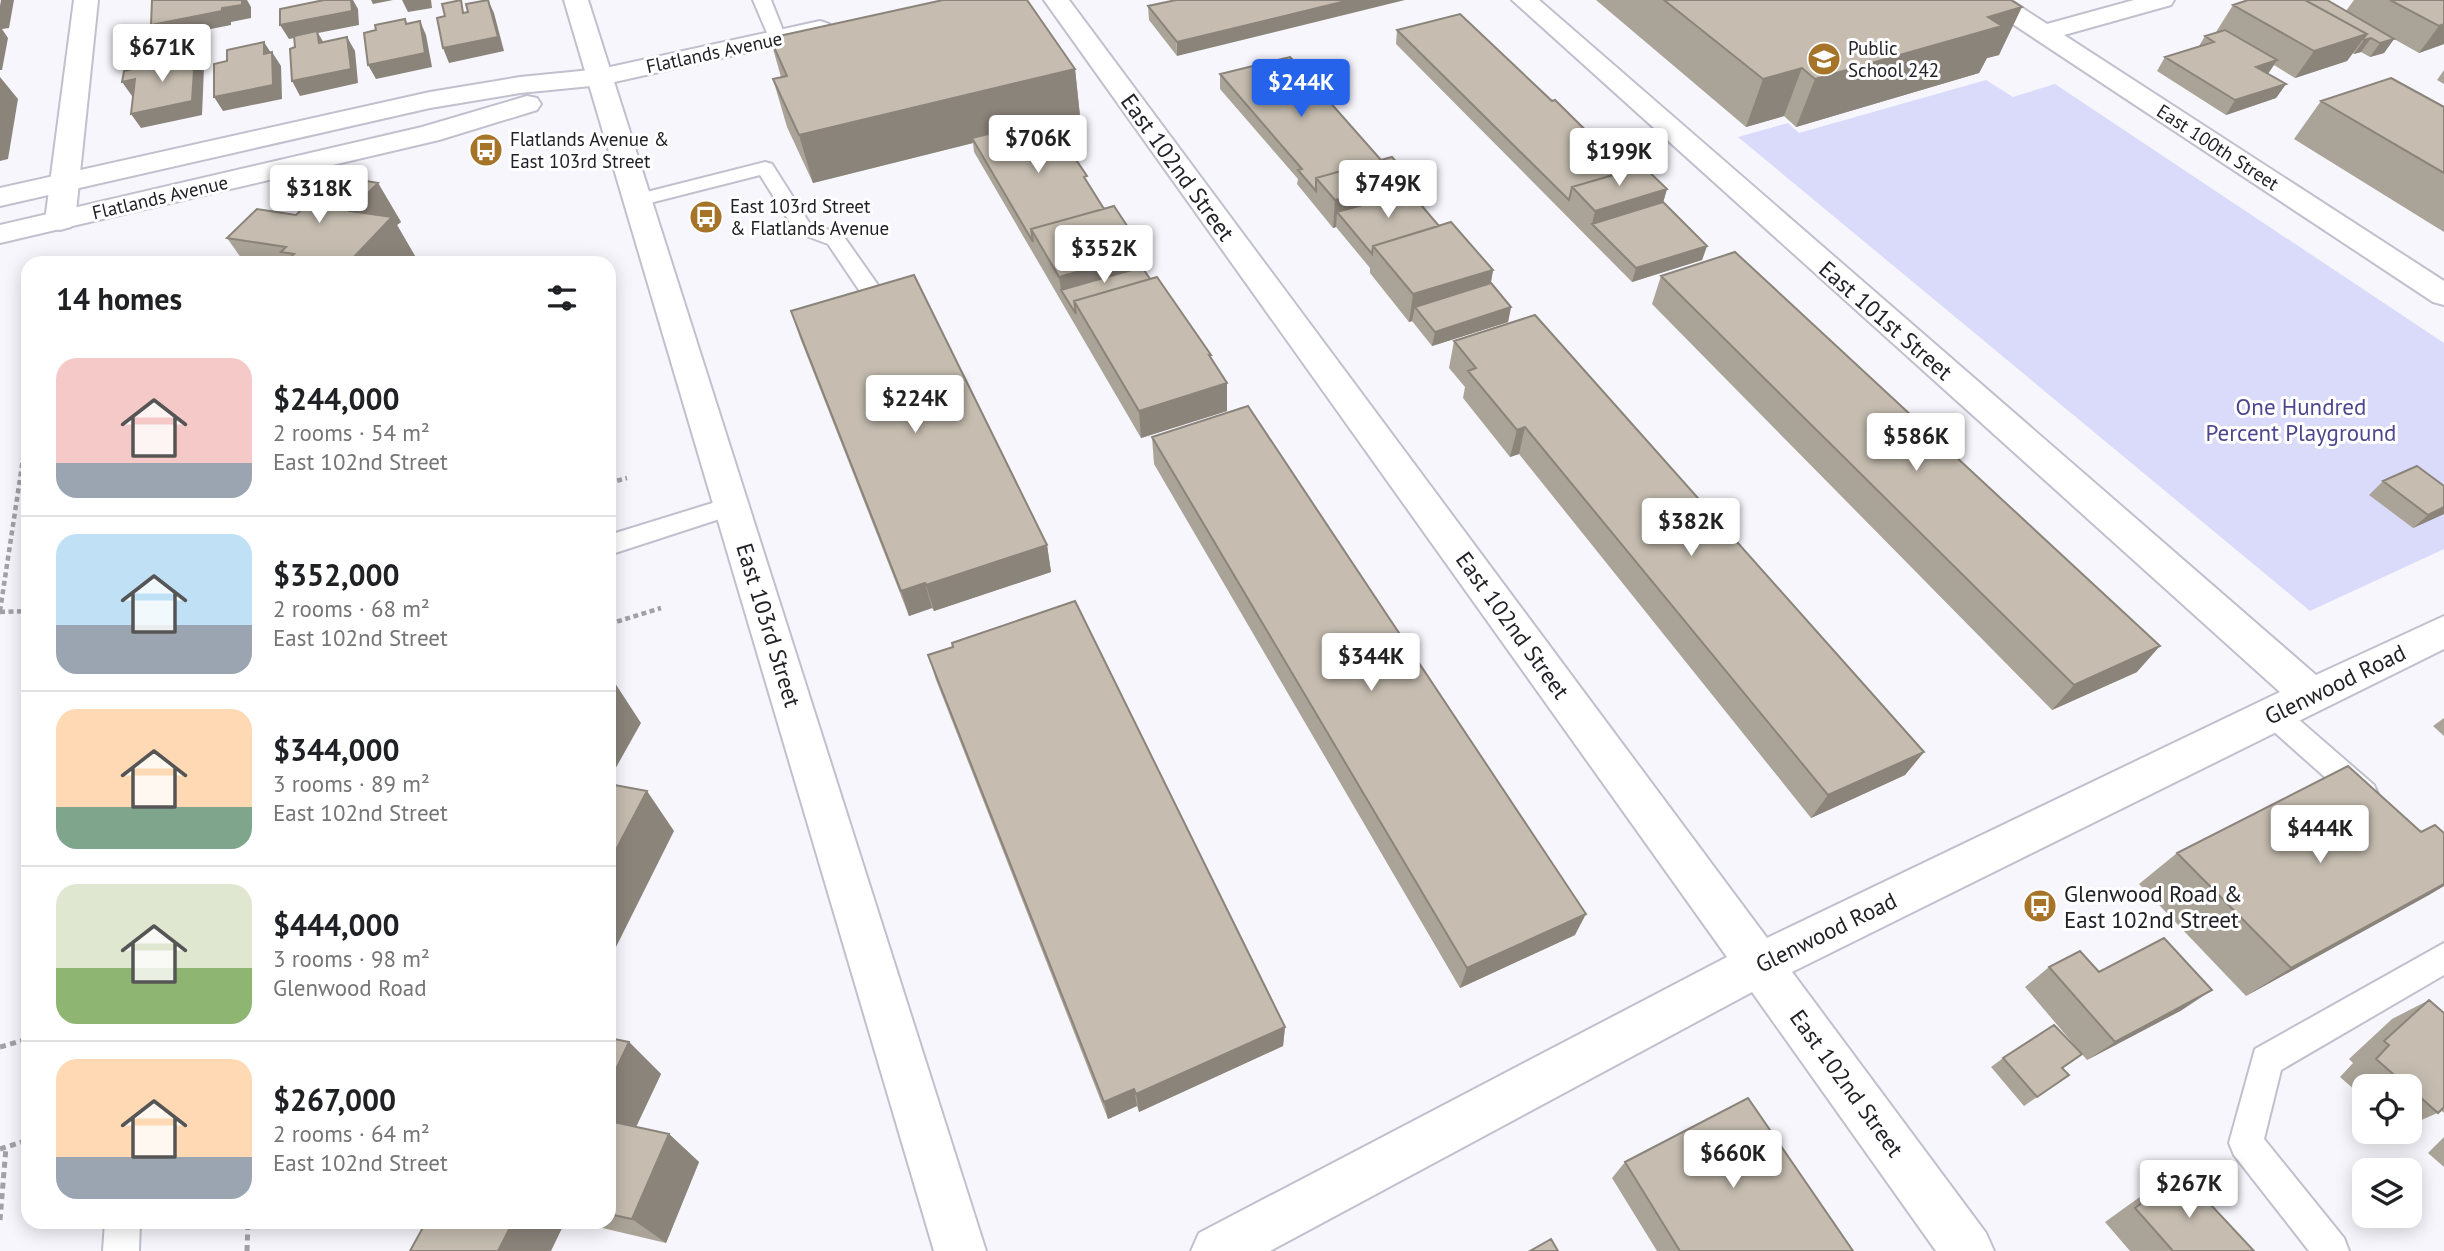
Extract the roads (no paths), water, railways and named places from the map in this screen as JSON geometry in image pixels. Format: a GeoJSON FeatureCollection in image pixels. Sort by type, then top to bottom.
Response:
{"type":"FeatureCollection","features":[{"type":"Feature","properties":{"kind":"street"},"geometry":{"type":"LineString","coordinates":[[60,221],[86,0]]}},
{"type":"Feature","properties":{"kind":"street","name":"East 103rd Street"},"geometry":{"type":"LineString","coordinates":[[576,0],[960,1251]]}},
{"type":"Feature","properties":{"kind":"street","name":"East 102nd Street"},"geometry":{"type":"LineString","coordinates":[[1056,0],[1968,1251]]}},
{"type":"Feature","properties":{"kind":"street","name":"East 101st Street"},"geometry":{"type":"LineString","coordinates":[[1524,0],[2311,695]]}},
{"type":"Feature","properties":{"kind":"street","name":"East 100th Street"},"geometry":{"type":"LineString","coordinates":[[1993,0],[2444,295]]}},
{"type":"Feature","properties":{"kind":"street"},"geometry":{"type":"LineString","coordinates":[[2043,33],[2162,0]]}},
{"type":"Feature","properties":{"kind":"street","name":"Flatlands Avenue"},"geometry":{"type":"LineString","coordinates":[[0,197],[430,100],[520,85],[601,77],[846,23]]}},
{"type":"Feature","properties":{"kind":"street","name":"Flatlands Avenue"},"geometry":{"type":"LineString","coordinates":[[0,234],[429,134],[510,110],[601,77]]}},
{"type":"Feature","properties":{"kind":"street","name":"Glenwood Road"},"geometry":{"type":"LineString","coordinates":[[1217,1251],[1760,964],[2444,631]]}},
{"type":"Feature","properties":{"kind":"lane"},"geometry":{"type":"LineString","coordinates":[[762,0],[777,38]]}},
{"type":"Feature","properties":{"kind":"lane"},"geometry":{"type":"LineString","coordinates":[[639,200],[765,168],[803,228],[835,239],[869,288]]}},
{"type":"Feature","properties":{"kind":"lane"},"geometry":{"type":"LineString","coordinates":[[616,543],[732,506]]}},
{"type":"Feature","properties":{"kind":"lane"},"geometry":{"type":"LineString","coordinates":[[2273,713],[2383,811]]}},
{"type":"Feature","properties":{"kind":"lane"},"geometry":{"type":"LineString","coordinates":[[2331,1251],[2246,1143],[2267,1060],[2444,958]]}},
{"type":"Feature","properties":{"kind":"lane"},"geometry":{"type":"LineString","coordinates":[[121,1251],[123,1229]]}},
{"type":"Feature","properties":{"kind":"place","name":"Public School 242"},"geometry":{"type":"Point","coordinates":[1824,59]}},
{"type":"Feature","properties":{"kind":"place","name":"Flatlands Avenue & East 103rd Street"},"geometry":{"type":"Point","coordinates":[486,150]}},
{"type":"Feature","properties":{"kind":"place","name":"East 103rd Street & Flatlands Avenue"},"geometry":{"type":"Point","coordinates":[706,217]}},
{"type":"Feature","properties":{"kind":"place","name":"Glenwood Road & East 102nd Street"},"geometry":{"type":"Point","coordinates":[2040,906]}},
{"type":"Feature","properties":{"kind":"park label","name":"One Hundred Percent Playground"},"geometry":{"type":"Point","coordinates":[2301,419]}}]}
